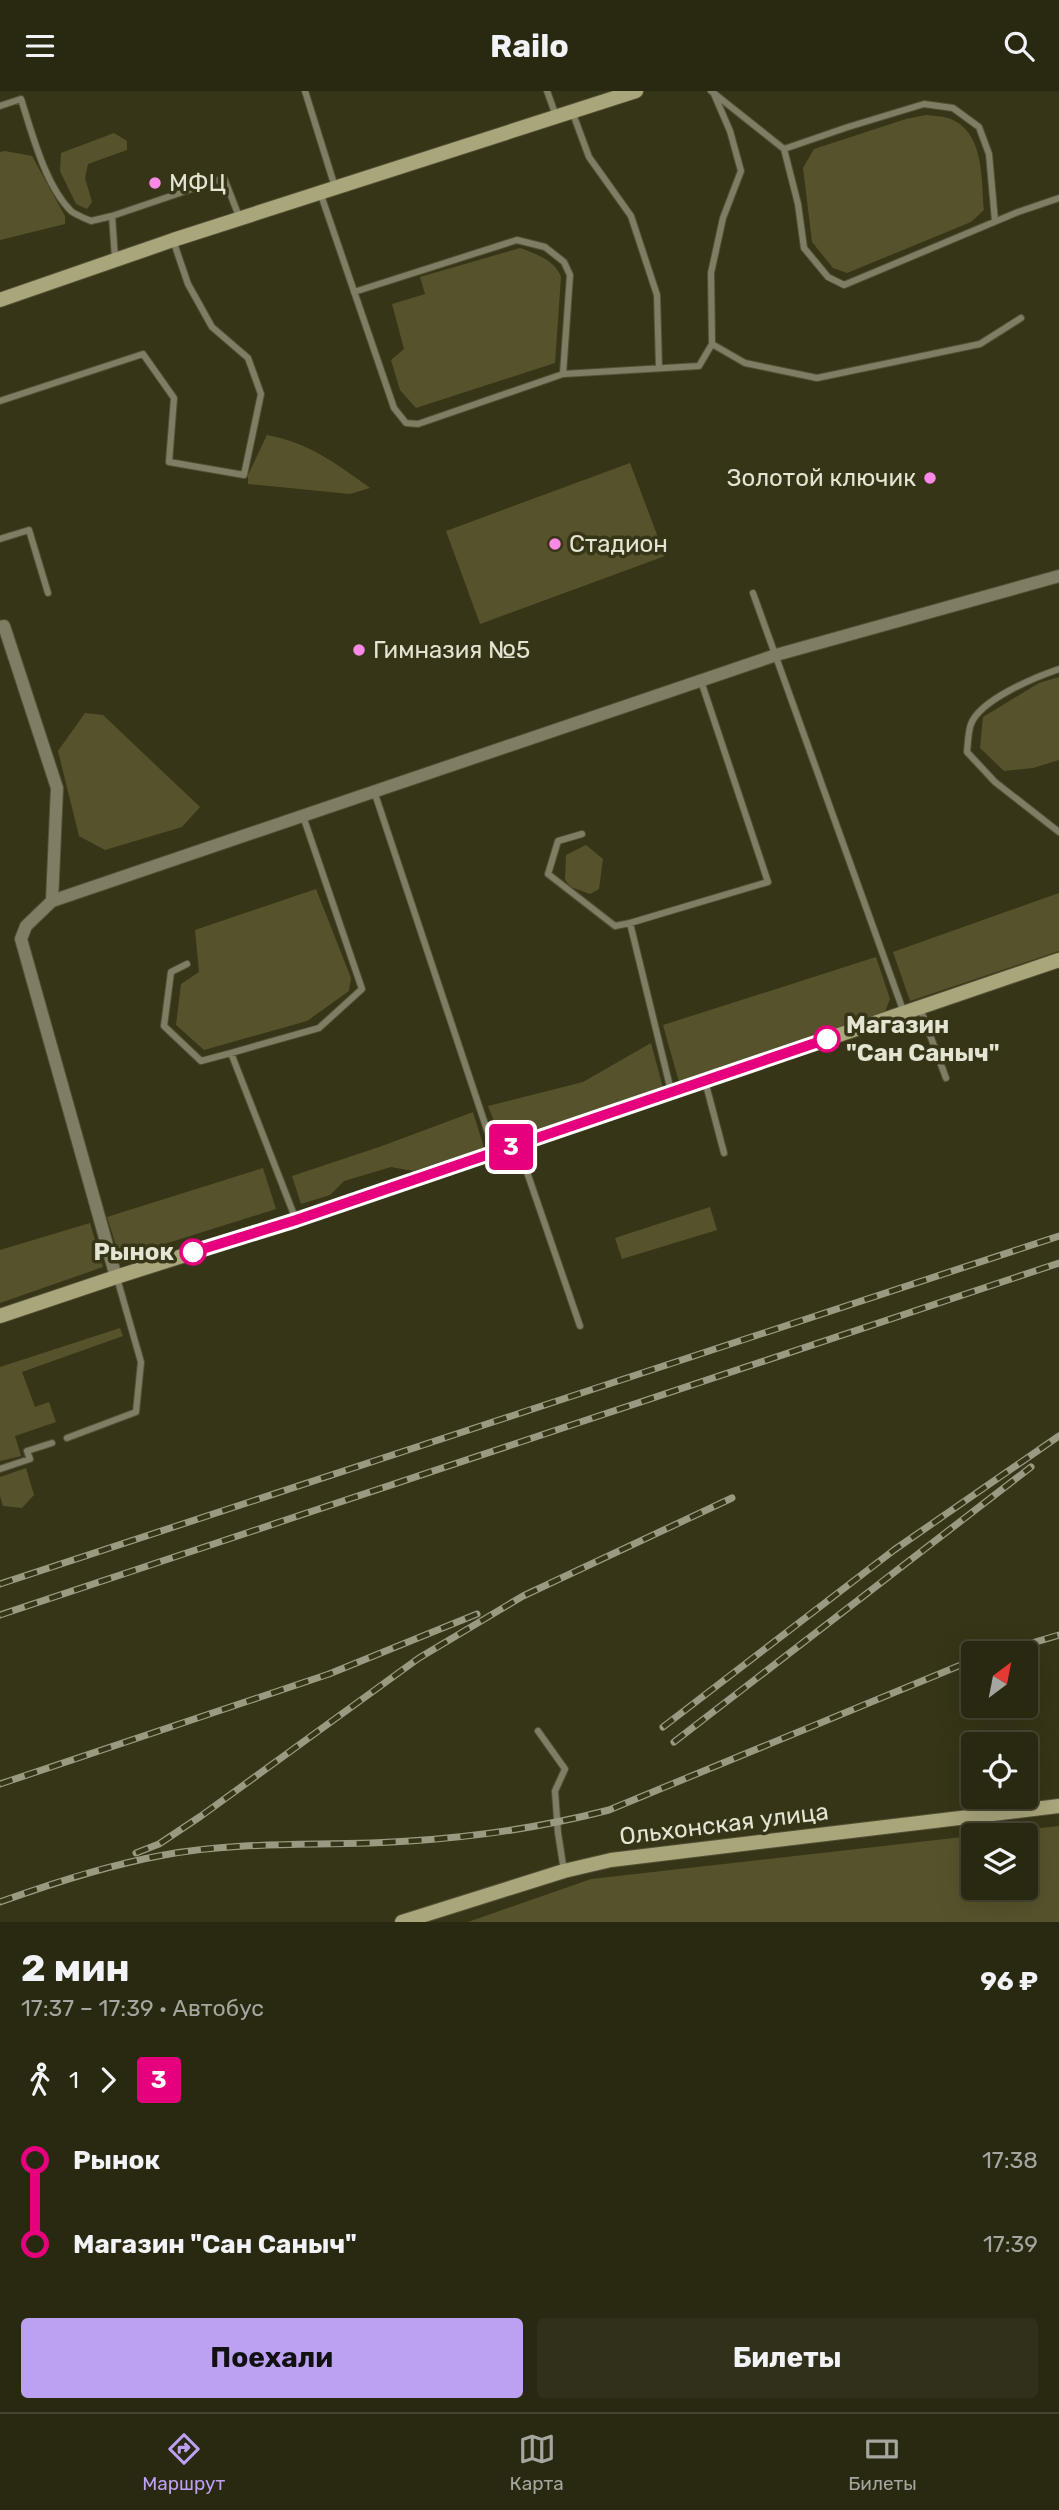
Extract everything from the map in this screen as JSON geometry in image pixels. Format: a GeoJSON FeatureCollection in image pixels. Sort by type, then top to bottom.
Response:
{"type":"FeatureCollection","features":[{"type":"Feature","properties":{"kind":"street"},"geometry":{"type":"LineString","coordinates":[[0,300],[173,240],[636,91]]}},
{"type":"Feature","properties":{"kind":"street"},"geometry":{"type":"LineString","coordinates":[[116,1277],[21,939],[26,926],[52,901],[776,655],[1059,576]]}},
{"type":"Feature","properties":{"kind":"street"},"geometry":{"type":"LineString","coordinates":[[0,627],[4,626],[57,788],[52,901]]}},
{"type":"Feature","properties":{"kind":"street"},"geometry":{"type":"LineString","coordinates":[[0,1316],[296,1220],[1059,960]]}},
{"type":"Feature","properties":{"kind":"street","name":"Ольхонская улица"},"geometry":{"type":"LineString","coordinates":[[402,1922],[564,1871],[611,1860],[1059,1805]]}},
{"type":"Feature","properties":{"kind":"lane"},"geometry":{"type":"LineString","coordinates":[[25,91],[21,99],[34,142],[55,189],[72,212],[90,221],[224,178],[240,219]]}},
{"type":"Feature","properties":{"kind":"lane"},"geometry":{"type":"LineString","coordinates":[[305,91],[335,187]]}},
{"type":"Feature","properties":{"kind":"lane"},"geometry":{"type":"LineString","coordinates":[[547,91],[556,116]]}},
{"type":"Feature","properties":{"kind":"lane"},"geometry":{"type":"LineString","coordinates":[[712,93],[784,149],[798,205],[804,248],[828,277],[844,285],[995,221],[1059,198]]}},
{"type":"Feature","properties":{"kind":"lane"},"geometry":{"type":"LineString","coordinates":[[320,192],[394,408],[406,423],[418,424],[563,374],[699,366],[712,344],[711,274],[723,218],[741,171],[730,131],[712,93]]}},
{"type":"Feature","properties":{"kind":"lane"},"geometry":{"type":"LineString","coordinates":[[0,106],[21,99]]}},
{"type":"Feature","properties":{"kind":"lane"},"geometry":{"type":"LineString","coordinates":[[784,149],[924,104],[953,109],[979,127],[989,154],[995,221]]}},
{"type":"Feature","properties":{"kind":"lane"},"geometry":{"type":"LineString","coordinates":[[572,111],[589,157],[631,216],[657,295],[659,368]]}},
{"type":"Feature","properties":{"kind":"lane"},"geometry":{"type":"LineString","coordinates":[[112,216],[115,260]]}},
{"type":"Feature","properties":{"kind":"lane"},"geometry":{"type":"LineString","coordinates":[[0,401],[143,354],[174,398],[169,462],[244,475],[261,394],[248,358],[212,327],[188,284],[173,240]]}},
{"type":"Feature","properties":{"kind":"lane"},"geometry":{"type":"LineString","coordinates":[[354,292],[517,240],[545,247],[564,262],[569,275],[563,374]]}},
{"type":"Feature","properties":{"kind":"lane"},"geometry":{"type":"LineString","coordinates":[[712,344],[745,363],[817,378],[980,344],[1021,318]]}},
{"type":"Feature","properties":{"kind":"lane"},"geometry":{"type":"LineString","coordinates":[[0,539],[29,530],[48,593]]}},
{"type":"Feature","properties":{"kind":"lane"},"geometry":{"type":"LineString","coordinates":[[753,593],[904,1013]]}},
{"type":"Feature","properties":{"kind":"lane"},"geometry":{"type":"LineString","coordinates":[[1059,669],[1034,678],[995,698],[971,723],[967,752],[995,782],[1059,832]]}},
{"type":"Feature","properties":{"kind":"lane"},"geometry":{"type":"LineString","coordinates":[[582,834],[558,841],[548,874],[615,926],[768,882],[701,681]]}},
{"type":"Feature","properties":{"kind":"lane"},"geometry":{"type":"LineString","coordinates":[[374,791],[495,1152]]}},
{"type":"Feature","properties":{"kind":"lane"},"geometry":{"type":"LineString","coordinates":[[187,964],[171,972],[163,1026],[201,1061],[319,1028],[362,989],[303,816]]}},
{"type":"Feature","properties":{"kind":"lane"},"geometry":{"type":"LineString","coordinates":[[630,923],[671,1092]]}},
{"type":"Feature","properties":{"kind":"lane"},"geometry":{"type":"LineString","coordinates":[[919,1007],[946,1078]]}},
{"type":"Feature","properties":{"kind":"lane"},"geometry":{"type":"LineString","coordinates":[[231,1053],[296,1220]]}},
{"type":"Feature","properties":{"kind":"lane"},"geometry":{"type":"LineString","coordinates":[[705,1081],[724,1153]]}},
{"type":"Feature","properties":{"kind":"lane"},"geometry":{"type":"LineString","coordinates":[[517,1145],[580,1326]]}},
{"type":"Feature","properties":{"kind":"lane"},"geometry":{"type":"LineString","coordinates":[[67,1438],[136,1412],[141,1362],[116,1277]]}},
{"type":"Feature","properties":{"kind":"lane"},"geometry":{"type":"LineString","coordinates":[[0,1469],[30,1459],[27,1451],[52,1443]]}},
{"type":"Feature","properties":{"kind":"lane"},"geometry":{"type":"LineString","coordinates":[[538,1731],[565,1769],[555,1791],[564,1871]]}},
{"type":"Feature","properties":{"kind":"shaded area"},"geometry":{"type":"Polygon","coordinates":[[[926,115],[948,118],[969,133],[979,157],[984,210],[971,222],[847,273],[833,268],[812,242],[803,168],[814,149],[926,115]]]}},
{"type":"Feature","properties":{"kind":"shaded area"},"geometry":{"type":"Polygon","coordinates":[[[114,133],[127,141],[127,150],[88,164],[85,178],[92,202],[87,209],[76,204],[60,171],[61,153],[114,133]]]}},
{"type":"Feature","properties":{"kind":"shaded area"},"geometry":{"type":"Polygon","coordinates":[[[0,152],[32,156],[65,216],[65,224],[0,240],[0,152]]]}},
{"type":"Feature","properties":{"kind":"shaded area"},"geometry":{"type":"Polygon","coordinates":[[[520,248],[550,262],[561,277],[555,363],[416,408],[400,390],[391,360],[404,349],[392,304],[425,294],[420,277],[520,248]]]}},
{"type":"Feature","properties":{"kind":"shaded area"},"geometry":{"type":"Polygon","coordinates":[[[267,435],[309,449],[370,488],[350,494],[248,484],[248,475],[267,435]]]}},
{"type":"Feature","properties":{"kind":"shaded area","name":"Стадион"},"geometry":{"type":"Polygon","coordinates":[[[630,463],[665,556],[480,624],[446,531],[630,463]]]}},
{"type":"Feature","properties":{"kind":"shaded area"},"geometry":{"type":"Polygon","coordinates":[[[1059,677],[1059,760],[1033,768],[1004,771],[980,748],[983,717],[1039,683],[1059,677]]]}},
{"type":"Feature","properties":{"kind":"shaded area"},"geometry":{"type":"Polygon","coordinates":[[[85,713],[103,715],[200,807],[182,827],[105,850],[79,836],[58,751],[85,713]]]}},
{"type":"Feature","properties":{"kind":"shaded area"},"geometry":{"type":"Polygon","coordinates":[[[586,845],[603,859],[599,889],[590,894],[571,887],[565,880],[566,855],[586,845]]]}},
{"type":"Feature","properties":{"kind":"shaded area"},"geometry":{"type":"Polygon","coordinates":[[[316,889],[351,978],[349,991],[307,1021],[204,1050],[176,1025],[181,984],[199,972],[195,930],[316,889]]]}},
{"type":"Feature","properties":{"kind":"shaded area"},"geometry":{"type":"Polygon","coordinates":[[[1059,893],[1059,951],[910,1001],[893,952],[1059,893]]]}},
{"type":"Feature","properties":{"kind":"shaded area"},"geometry":{"type":"Polygon","coordinates":[[[876,957],[890,999],[884,1014],[679,1082],[663,1025],[876,957]]]}},
{"type":"Feature","properties":{"kind":"shaded area"},"geometry":{"type":"Polygon","coordinates":[[[651,1043],[663,1088],[502,1142],[488,1106],[583,1082],[651,1043]]]}},
{"type":"Feature","properties":{"kind":"shaded area"},"geometry":{"type":"Polygon","coordinates":[[[473,1112],[484,1148],[413,1171],[391,1167],[344,1181],[330,1195],[301,1204],[292,1176],[473,1112]]]}},
{"type":"Feature","properties":{"kind":"shaded area"},"geometry":{"type":"Polygon","coordinates":[[[263,1168],[276,1209],[120,1258],[107,1217],[263,1168]]]}},
{"type":"Feature","properties":{"kind":"shaded area"},"geometry":{"type":"Polygon","coordinates":[[[710,1207],[717,1230],[622,1259],[615,1238],[710,1207]]]}},
{"type":"Feature","properties":{"kind":"shaded area"},"geometry":{"type":"Polygon","coordinates":[[[90,1223],[103,1267],[0,1303],[0,1250],[90,1223]]]}},
{"type":"Feature","properties":{"kind":"shaded area"},"geometry":{"type":"Polygon","coordinates":[[[120,1328],[123,1336],[22,1372],[35,1407],[49,1402],[56,1422],[15,1436],[21,1456],[0,1461],[0,1367],[120,1328]]]}},
{"type":"Feature","properties":{"kind":"shaded area"},"geometry":{"type":"Polygon","coordinates":[[[26,1468],[34,1495],[22,1508],[3,1506],[0,1477],[26,1468]]]}},
{"type":"Feature","properties":{"kind":"shaded area"},"geometry":{"type":"Polygon","coordinates":[[[1059,1826],[1059,1922],[468,1922],[591,1879],[961,1837],[961,1900],[1038,1900],[1038,1828],[1059,1826]]]}},
{"type":"Feature","properties":{"kind":"railway"},"geometry":{"type":"LineString","coordinates":[[0,1584],[1059,1236]]}},
{"type":"Feature","properties":{"kind":"railway"},"geometry":{"type":"LineString","coordinates":[[0,1615],[1059,1263]]}},
{"type":"Feature","properties":{"kind":"railway"},"geometry":{"type":"LineString","coordinates":[[663,1727],[894,1550],[1059,1436]]}},
{"type":"Feature","properties":{"kind":"railway"},"geometry":{"type":"LineString","coordinates":[[674,1742],[1031,1467]]}},
{"type":"Feature","properties":{"kind":"railway"},"geometry":{"type":"LineString","coordinates":[[136,1853],[159,1844],[201,1816],[419,1658],[523,1596],[732,1498]]}},
{"type":"Feature","properties":{"kind":"railway"},"geometry":{"type":"LineString","coordinates":[[0,1784],[329,1674],[477,1614]]}},
{"type":"Feature","properties":{"kind":"railway"},"geometry":{"type":"LineString","coordinates":[[1038,1641],[1059,1635]]}},
{"type":"Feature","properties":{"kind":"railway"},"geometry":{"type":"LineString","coordinates":[[0,1902],[101,1869],[194,1850],[459,1837],[534,1826],[609,1810],[961,1665]]}},
{"type":"Feature","properties":{"kind":"bus line","name":"3"},"geometry":{"type":"LineString","coordinates":[[193,1252],[296,1220],[827,1039]]}},
{"type":"Feature","properties":{"kind":"place","name":"МФЦ"},"geometry":{"type":"Point","coordinates":[155,183]}},
{"type":"Feature","properties":{"kind":"place","name":"Золотой ключик"},"geometry":{"type":"Point","coordinates":[930,478]}},
{"type":"Feature","properties":{"kind":"place","name":"Стадион"},"geometry":{"type":"Point","coordinates":[555,544]}},
{"type":"Feature","properties":{"kind":"place","name":"Гимназия №5"},"geometry":{"type":"Point","coordinates":[359,650]}},
{"type":"Feature","properties":{"kind":"place","name":"Магазин \"Сан Саныч\""},"geometry":{"type":"Point","coordinates":[827,1039]}},
{"type":"Feature","properties":{"kind":"place","name":"Рынок"},"geometry":{"type":"Point","coordinates":[193,1252]}}]}
